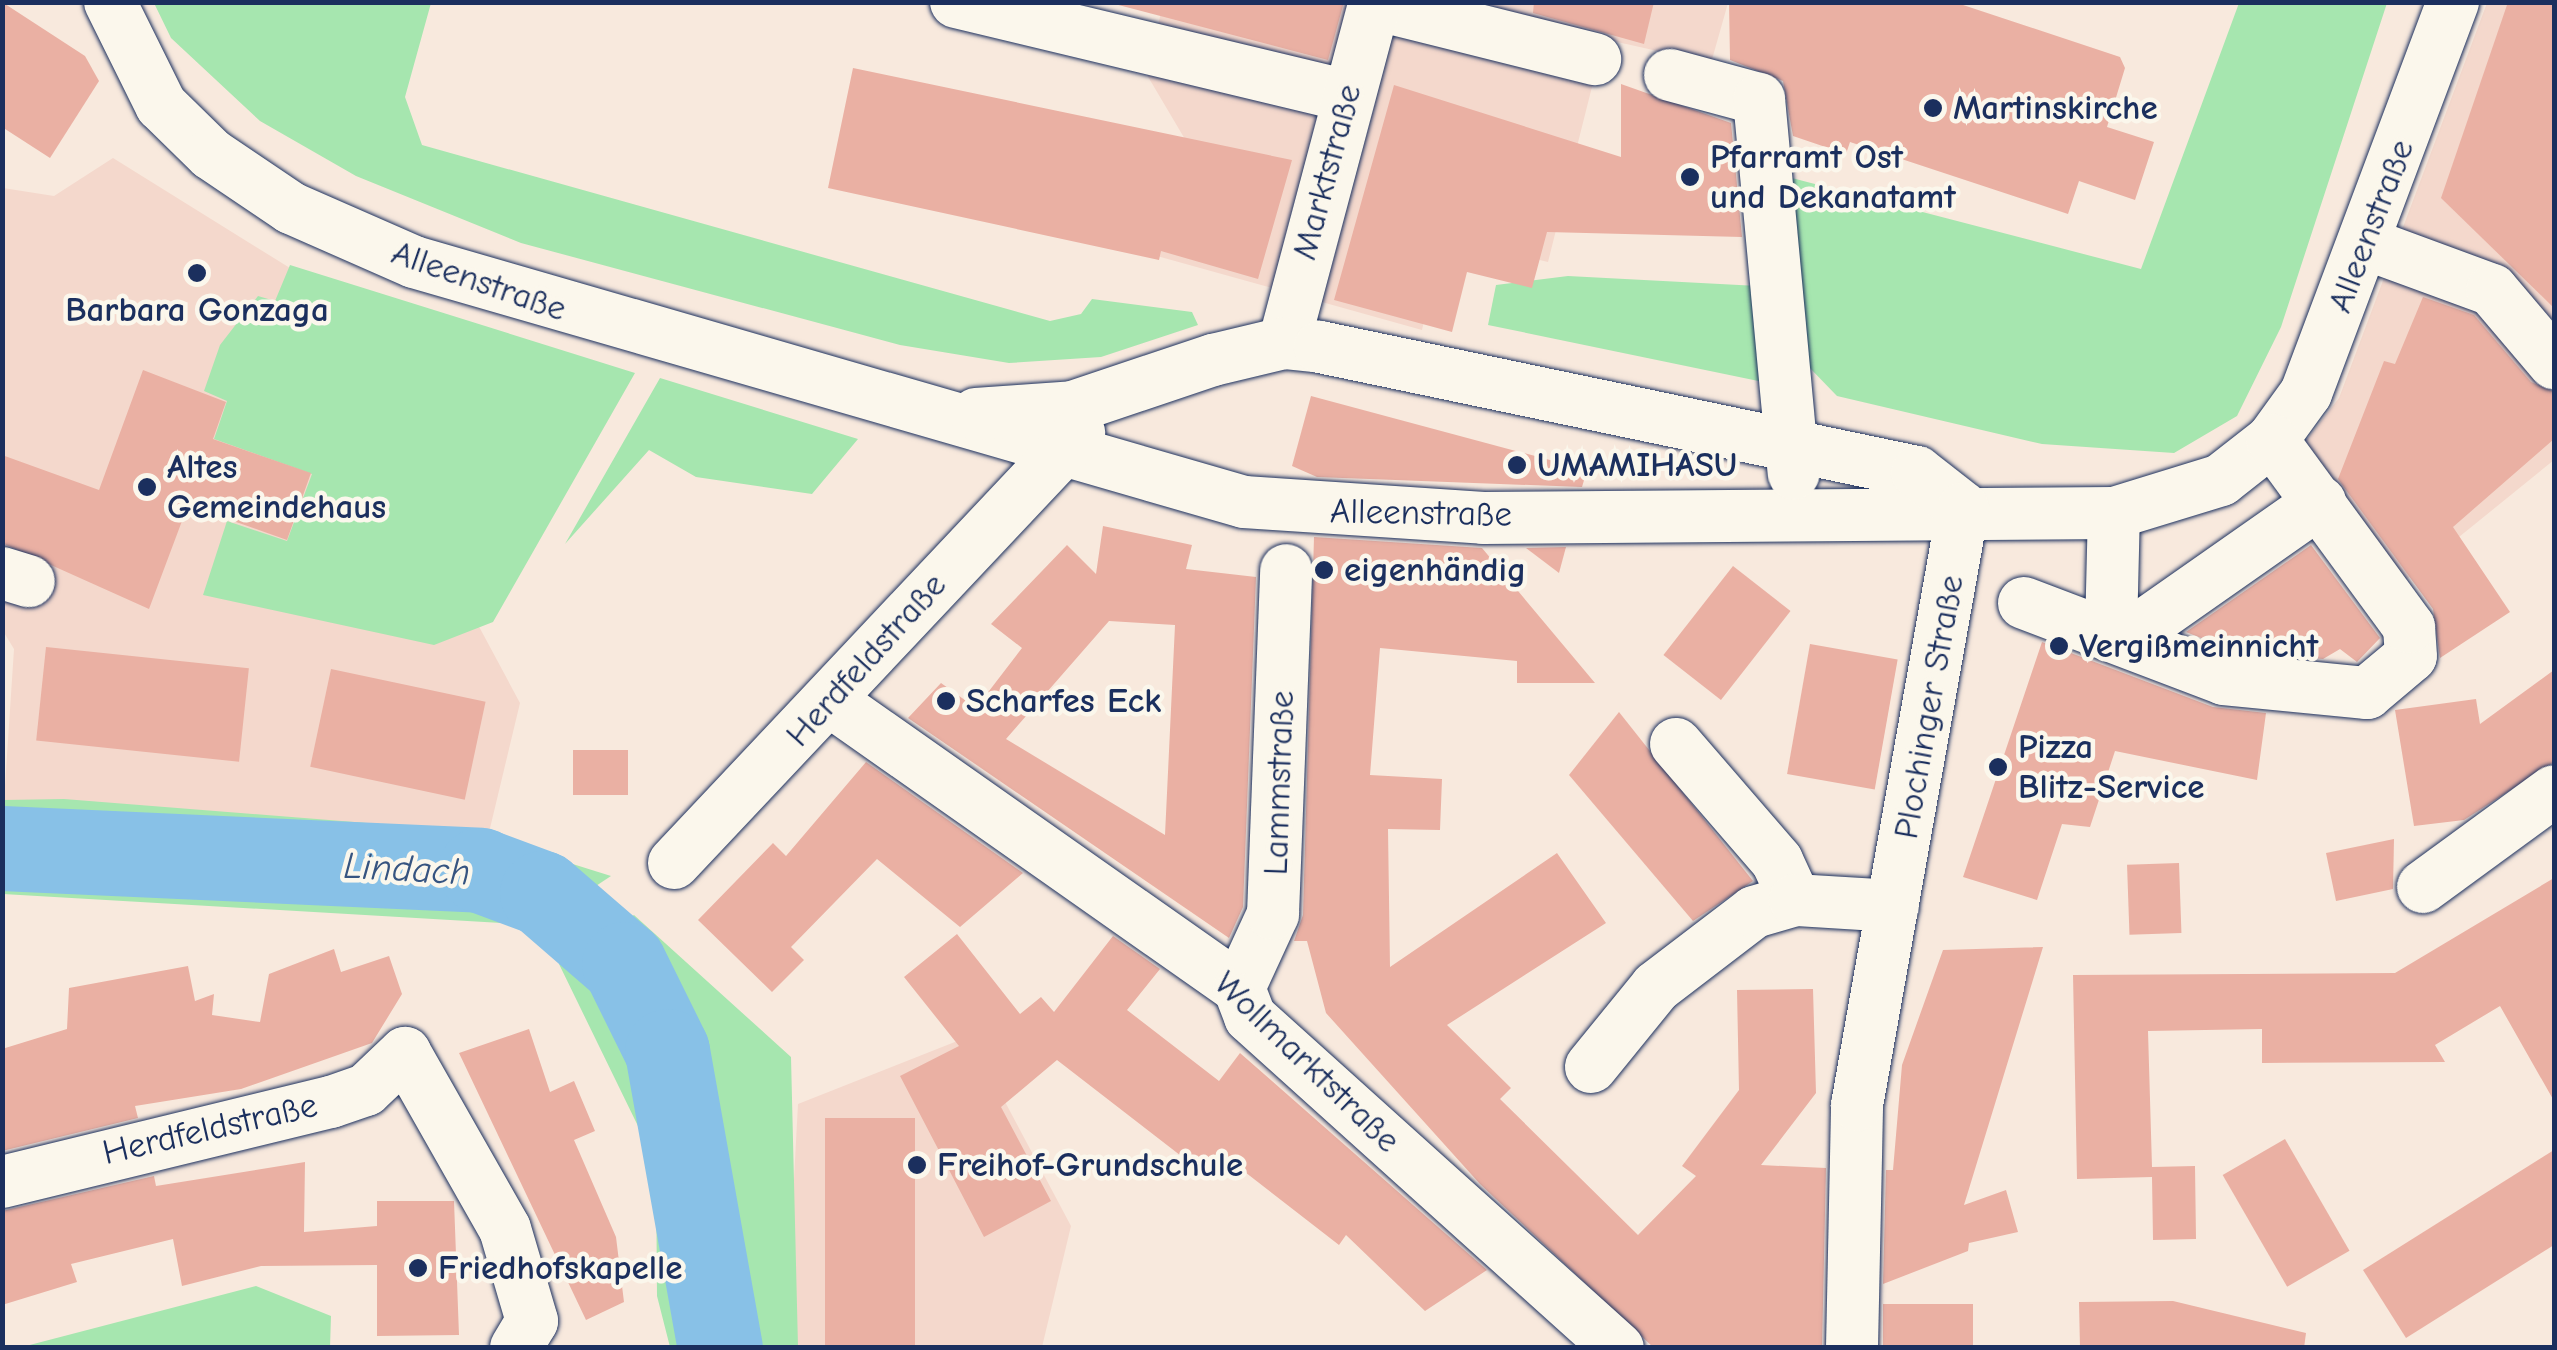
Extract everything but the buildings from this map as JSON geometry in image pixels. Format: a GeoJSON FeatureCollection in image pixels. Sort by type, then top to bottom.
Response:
{"type":"FeatureCollection","features":[{"type":"Feature","properties":{"kind":"street","name":"Alleenstraße"},"geometry":{"type":"LineString","coordinates":[[110,2],[161,105],[211,154],[291,208],[414,262],[942,416],[1057,454],[1314,511],[1963,508],[2114,513],[2221,480],[2272,440],[2306,393],[2367,244],[2453,2]]}},
{"type":"Feature","properties":{"kind":"street"},"geometry":{"type":"LineString","coordinates":[[956,2],[1052,13],[1348,96]]}},
{"type":"Feature","properties":{"kind":"street"},"geometry":{"type":"LineString","coordinates":[[1375,3],[1595,59]]}},
{"type":"Feature","properties":{"kind":"street","name":"Marktstraße"},"geometry":{"type":"LineString","coordinates":[[1284,343],[1375,3]]}},
{"type":"Feature","properties":{"kind":"street"},"geometry":{"type":"LineString","coordinates":[[1670,76],[1760,99],[1796,443],[1791,510]]}},
{"type":"Feature","properties":{"kind":"street"},"geometry":{"type":"LineString","coordinates":[[2367,244],[2492,290],[2554,363]]}},
{"type":"Feature","properties":{"kind":"street","name":"Alleenstraße"},"geometry":{"type":"LineString","coordinates":[[942,416],[1128,396],[1284,343],[1796,443],[1918,472],[1963,508]]}},
{"type":"Feature","properties":{"kind":"street","name":"Alleenstraße"},"geometry":{"type":"LineString","coordinates":[[1057,454],[1128,396]]}},
{"type":"Feature","properties":{"kind":"street"},"geometry":{"type":"LineString","coordinates":[[2024,603],[2119,635],[2224,679],[2367,692],[2411,656],[2409,627],[2272,440]]}},
{"type":"Feature","properties":{"kind":"street","name":"Herdfeldstraße"},"geometry":{"type":"LineString","coordinates":[[674,864],[1057,454]]}},
{"type":"Feature","properties":{"kind":"street"},"geometry":{"type":"LineString","coordinates":[[2119,635],[2320,502]]}},
{"type":"Feature","properties":{"kind":"street","name":"Plochinger Straße"},"geometry":{"type":"LineString","coordinates":[[1852,1348],[1858,1106],[1963,508]]}},
{"type":"Feature","properties":{"kind":"street"},"geometry":{"type":"LineString","coordinates":[[2114,513],[2119,635]]}},
{"type":"Feature","properties":{"kind":"street","name":"Lammstraße"},"geometry":{"type":"LineString","coordinates":[[1239,988],[1272,914],[1286,570]]}},
{"type":"Feature","properties":{"kind":"street","name":"Wollmarktstraße"},"geometry":{"type":"LineString","coordinates":[[828,700],[1239,988],[1250,1017],[1618,1348]]}},
{"type":"Feature","properties":{"kind":"street"},"geometry":{"type":"LineString","coordinates":[[1676,744],[1778,861],[1795,900]]}},
{"type":"Feature","properties":{"kind":"street"},"geometry":{"type":"LineString","coordinates":[[2423,887],[2554,791]]}},
{"type":"Feature","properties":{"kind":"street"},"geometry":{"type":"LineString","coordinates":[[1591,1067],[1701,946],[1754,912],[1795,900],[1893,906]]}},
{"type":"Feature","properties":{"kind":"street","name":"Herdfeldstraße"},"geometry":{"type":"LineString","coordinates":[[2,1182],[331,1102],[366,1090],[405,1053],[506,1229],[532,1321],[516,1348]]}},
{"type":"Feature","properties":{"kind":"shaded area"},"geometry":{"type":"Polygon","coordinates":[[[1163,3],[1728,3],[1711,63],[1604,39],[1548,262],[1443,237],[1422,330],[1157,256],[1189,146],[1147,75],[1163,3]]]}},
{"type":"Feature","properties":{"kind":"shaded area"},"geometry":{"type":"Polygon","coordinates":[[[2487,3],[2554,3],[2554,460],[2380,601],[2277,478],[2339,398],[2487,3]]]}},
{"type":"Feature","properties":{"kind":"shaded area"},"geometry":{"type":"Polygon","coordinates":[[[113,158],[343,301],[476,621],[520,703],[480,870],[3,816],[14,649],[3,631],[3,188],[54,196],[113,158]]]}},
{"type":"Feature","properties":{"kind":"shaded area","name":"Freihof-Grundschule"},"geometry":{"type":"Polygon","coordinates":[[[970,1036],[1071,1226],[1042,1347],[785,1348],[798,1104],[970,1036]]]}},
{"type":"Feature","properties":{"kind":"green space"},"geometry":{"type":"Polygon","coordinates":[[[154,3],[431,3],[405,97],[422,145],[1050,321],[1081,314],[1092,299],[1192,312],[1198,325],[1101,357],[1009,363],[900,345],[521,243],[356,176],[260,121],[171,38],[154,3]]]}},
{"type":"Feature","properties":{"kind":"green space"},"geometry":{"type":"Polygon","coordinates":[[[2239,3],[2387,3],[2281,327],[2237,416],[2174,453],[2042,444],[1837,396],[1806,364],[1788,177],[2141,269],[2239,3]]]}},
{"type":"Feature","properties":{"kind":"green space"},"geometry":{"type":"Polygon","coordinates":[[[290,265],[635,373],[493,622],[434,645],[203,595],[227,521],[287,541],[312,474],[214,439],[227,401],[204,391],[220,345],[258,296],[275,301],[290,265]]]}},
{"type":"Feature","properties":{"kind":"green space"},"geometry":{"type":"Polygon","coordinates":[[[1568,276],[1758,286],[1768,383],[1488,325],[1496,285],[1568,276]]]}},
{"type":"Feature","properties":{"kind":"green space"},"geometry":{"type":"Polygon","coordinates":[[[660,378],[858,439],[812,494],[696,477],[649,450],[565,544],[660,378]]]}},
{"type":"Feature","properties":{"kind":"green space"},"geometry":{"type":"Polygon","coordinates":[[[64,799],[467,831],[611,876],[537,925],[3,894],[3,800],[64,799]]]}},
{"type":"Feature","properties":{"kind":"green space"},"geometry":{"type":"Polygon","coordinates":[[[634,915],[791,1057],[798,1347],[670,1347],[657,1296],[656,1163],[559,964],[634,915]]]}},
{"type":"Feature","properties":{"kind":"green space"},"geometry":{"type":"Polygon","coordinates":[[[256,1286],[331,1316],[330,1347],[22,1347],[256,1286]]]}},
{"type":"Feature","properties":{"kind":"waterway","name":"Lindach"},"geometry":{"type":"LineString","coordinates":[[2,848],[480,870],[542,893],[624,964],[667,1051],[720,1348]]}},
{"type":"Feature","properties":{"kind":"place","name":"Martinskirche"},"geometry":{"type":"Point","coordinates":[1933,108]}},
{"type":"Feature","properties":{"kind":"place","name":"Pfarramt Ost und Dekanatamt"},"geometry":{"type":"Point","coordinates":[1690,177]}},
{"type":"Feature","properties":{"kind":"place","name":"Barbara Gonzaga"},"geometry":{"type":"Point","coordinates":[197,273]}},
{"type":"Feature","properties":{"kind":"place","name":"UMAMIHASU"},"geometry":{"type":"Point","coordinates":[1517,465]}},
{"type":"Feature","properties":{"kind":"place","name":"Altes Gemeindehaus"},"geometry":{"type":"Point","coordinates":[147,487]}},
{"type":"Feature","properties":{"kind":"place","name":"eigenhändig"},"geometry":{"type":"Point","coordinates":[1324,570]}},
{"type":"Feature","properties":{"kind":"place","name":"Vergißmeinnicht"},"geometry":{"type":"Point","coordinates":[2059,646]}},
{"type":"Feature","properties":{"kind":"place","name":"Scharfes Eck"},"geometry":{"type":"Point","coordinates":[946,701]}},
{"type":"Feature","properties":{"kind":"place","name":"Pizza Blitz-Service"},"geometry":{"type":"Point","coordinates":[1998,767]}},
{"type":"Feature","properties":{"kind":"place","name":"Freihof-Grundschule"},"geometry":{"type":"Point","coordinates":[917,1165]}},
{"type":"Feature","properties":{"kind":"place","name":"Friedhofskapelle"},"geometry":{"type":"Point","coordinates":[418,1268]}}]}
